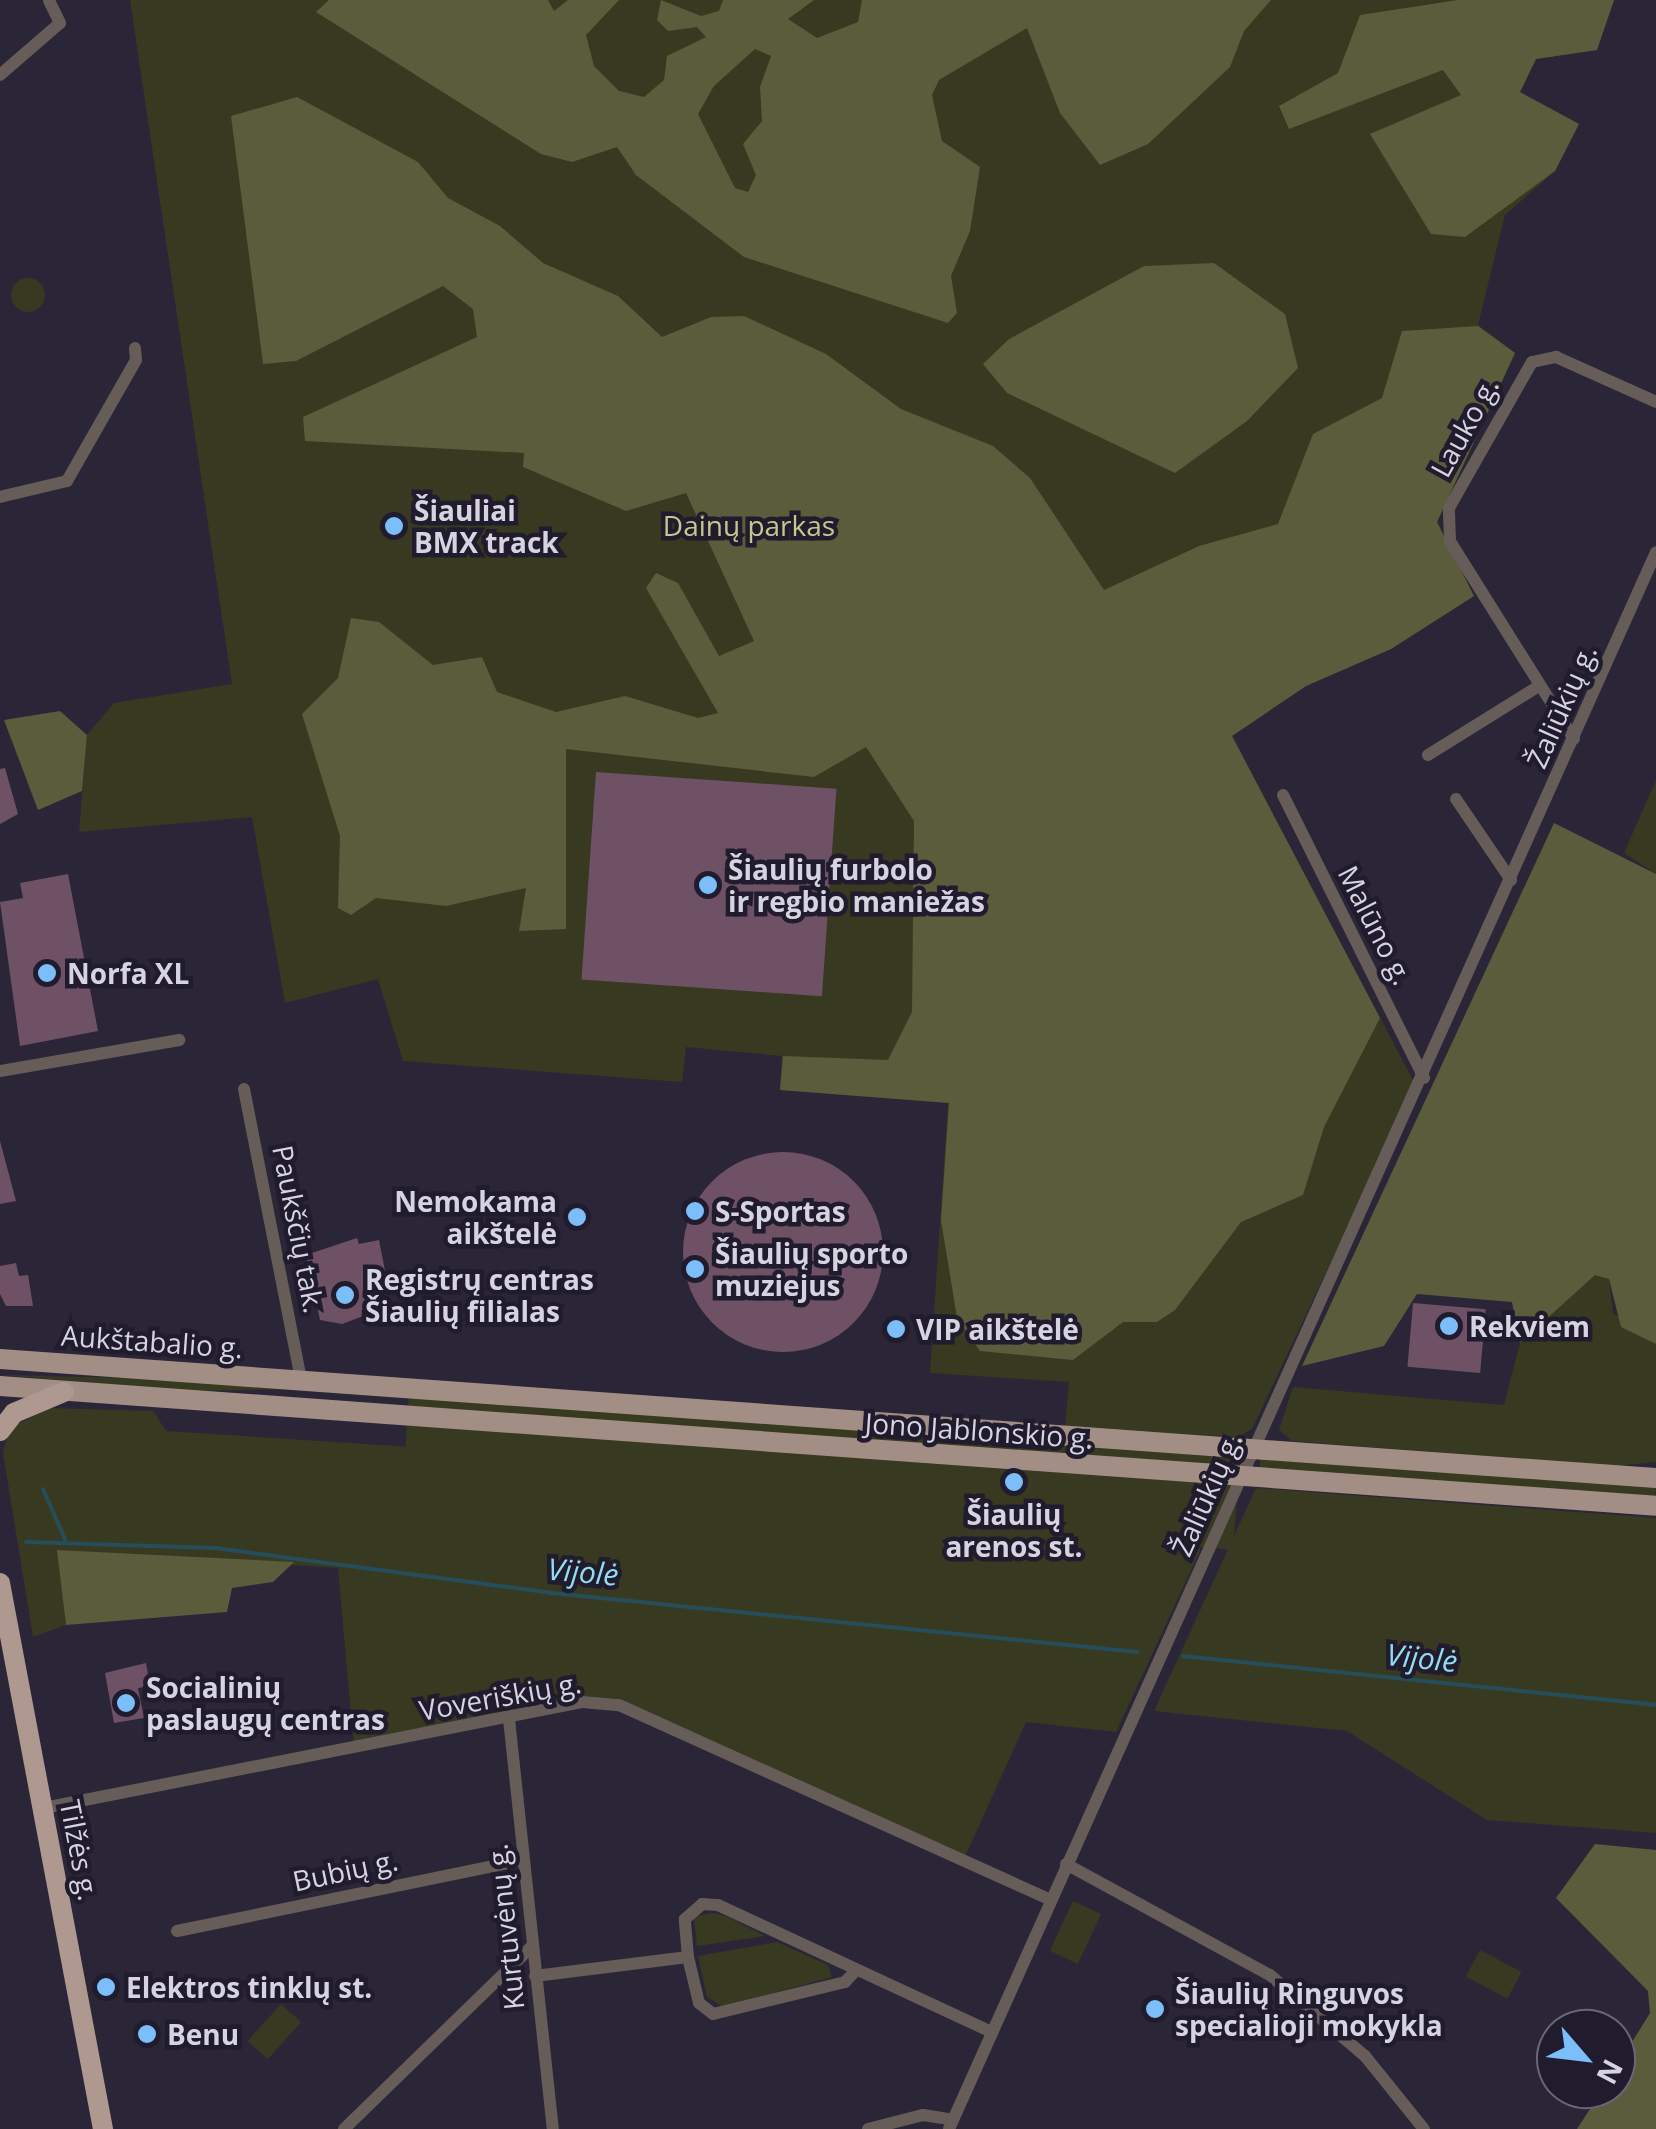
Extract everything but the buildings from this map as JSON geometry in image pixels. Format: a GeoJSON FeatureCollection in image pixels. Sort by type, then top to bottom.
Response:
{"type":"FeatureCollection","features":[{"type":"Feature","properties":{"kind":"highway"},"geometry":{"type":"LineString","coordinates":[[0,1430],[14,1413],[64,1392]]}},
{"type":"Feature","properties":{"kind":"highway","name":"Tilžės g."},"geometry":{"type":"LineString","coordinates":[[0,1583],[103,2129]]}},
{"type":"Feature","properties":{"kind":"main road","name":"Aukštabalio g."},"geometry":{"type":"LineString","coordinates":[[0,1358],[301,1380]]}},
{"type":"Feature","properties":{"kind":"main road","name":"Jono Jablonskio g."},"geometry":{"type":"LineString","coordinates":[[301,1380],[1656,1478]]}},
{"type":"Feature","properties":{"kind":"main road"},"geometry":{"type":"LineString","coordinates":[[298,1406],[301,1380]]}},
{"type":"Feature","properties":{"kind":"main road","name":"Aukštabalio g."},"geometry":{"type":"LineString","coordinates":[[0,1386],[298,1406]]}},
{"type":"Feature","properties":{"kind":"main road","name":"Jono Jablonskio g."},"geometry":{"type":"LineString","coordinates":[[298,1406],[1656,1506]]}},
{"type":"Feature","properties":{"kind":"street"},"geometry":{"type":"LineString","coordinates":[[0,75],[60,23],[49,0]]}},
{"type":"Feature","properties":{"kind":"street"},"geometry":{"type":"LineString","coordinates":[[0,496],[67,481],[136,360],[135,348]]}},
{"type":"Feature","properties":{"kind":"street","name":"Lauko g."},"geometry":{"type":"LineString","coordinates":[[1574,739],[1450,541],[1454,494],[1532,362],[1556,357],[1656,402]]}},
{"type":"Feature","properties":{"kind":"street","name":"Žaliūkių g."},"geometry":{"type":"LineString","coordinates":[[952,2125],[1066,1864],[1424,1078],[1656,552]]}},
{"type":"Feature","properties":{"kind":"street"},"geometry":{"type":"LineString","coordinates":[[1428,754],[1539,686]]}},
{"type":"Feature","properties":{"kind":"street","name":"Malūno g."},"geometry":{"type":"LineString","coordinates":[[1283,795],[1424,1078]]}},
{"type":"Feature","properties":{"kind":"street"},"geometry":{"type":"LineString","coordinates":[[1456,799],[1511,880]]}},
{"type":"Feature","properties":{"kind":"street"},"geometry":{"type":"LineString","coordinates":[[0,1072],[179,1040]]}},
{"type":"Feature","properties":{"kind":"street","name":"Paukščių tak."},"geometry":{"type":"LineString","coordinates":[[244,1089],[301,1380]]}},
{"type":"Feature","properties":{"kind":"street","name":"Voveriškių g."},"geometry":{"type":"LineString","coordinates":[[44,1808],[582,1702],[618,1705],[1050,1900]]}},
{"type":"Feature","properties":{"kind":"street","name":"Kurtuvėnų g."},"geometry":{"type":"LineString","coordinates":[[509,1719],[553,2129]]}},
{"type":"Feature","properties":{"kind":"street","name":"Bubių g."},"geometry":{"type":"LineString","coordinates":[[178,1931],[522,1860]]}},
{"type":"Feature","properties":{"kind":"street"},"geometry":{"type":"LineString","coordinates":[[1066,1864],[1270,1975],[1364,2056],[1424,2129]]}},
{"type":"Feature","properties":{"kind":"street"},"geometry":{"type":"LineString","coordinates":[[856,1970],[845,1982],[713,2014],[699,2004],[688,1956],[690,1909],[718,1905],[992,2032]]}},
{"type":"Feature","properties":{"kind":"street"},"geometry":{"type":"LineString","coordinates":[[344,2129],[532,1946]]}},
{"type":"Feature","properties":{"kind":"street"},"geometry":{"type":"LineString","coordinates":[[535,1976],[688,1956]]}},
{"type":"Feature","properties":{"kind":"street"},"geometry":{"type":"LineString","coordinates":[[868,2129],[935,2114],[952,2125]]}},
{"type":"Feature","properties":{"kind":"green space","name":"Dainų parkas"},"geometry":{"type":"Polygon","coordinates":[[[130,0],[1614,0],[1597,50],[1536,59],[1520,92],[1579,124],[1555,171],[1505,215],[1478,325],[1515,353],[1437,522],[1474,596],[1391,649],[1306,686],[1232,736],[1415,1084],[1252,1429],[1238,1437],[1065,1427],[1069,1382],[930,1373],[948,1103],[780,1090],[782,1056],[686,1047],[682,1082],[403,1061],[378,979],[285,1003],[252,817],[79,832],[87,735],[114,703],[232,684],[130,0]]]}},
{"type":"Feature","properties":{"kind":"green space"},"geometry":{"type":"Polygon","coordinates":[[[329,0],[548,0],[554,11],[568,0],[619,0],[586,35],[594,66],[619,91],[644,97],[664,80],[667,56],[706,37],[697,27],[668,31],[657,20],[661,0],[701,16],[719,11],[723,0],[814,0],[788,19],[817,38],[858,22],[862,0],[1271,0],[1244,31],[1230,67],[1148,144],[1100,165],[1060,113],[1027,28],[939,80],[932,95],[942,141],[980,167],[970,231],[951,276],[957,313],[948,323],[744,257],[636,175],[617,147],[572,162],[541,154],[316,12],[329,0]],[[755,49],[714,86],[698,114],[735,188],[748,192],[756,175],[743,144],[762,121],[760,87],[771,56],[755,49]]]}},
{"type":"Feature","properties":{"kind":"green space"},"geometry":{"type":"Polygon","coordinates":[[[1458,0],[1614,0],[1597,50],[1536,59],[1520,92],[1579,124],[1555,171],[1465,237],[1431,234],[1370,134],[1461,95],[1443,70],[1289,129],[1279,106],[1338,73],[1360,15],[1458,0]]]}},
{"type":"Feature","properties":{"kind":"green space"},"geometry":{"type":"Polygon","coordinates":[[[297,97],[418,162],[448,198],[500,226],[543,263],[618,296],[662,337],[711,317],[744,316],[826,354],[901,409],[993,446],[1030,478],[1104,590],[1199,546],[1278,524],[1313,434],[1382,398],[1402,331],[1478,326],[1515,353],[1437,522],[1474,596],[1391,649],[1306,686],[1232,736],[1380,1018],[1324,1127],[1303,1195],[1241,1222],[1175,1310],[1157,1322],[1123,1322],[1073,1360],[980,1351],[957,1318],[941,1220],[949,1103],[780,1090],[783,1056],[888,1060],[912,1012],[914,821],[866,747],[814,777],[566,749],[566,929],[519,931],[526,888],[446,906],[376,898],[351,915],[338,908],[340,836],[302,714],[338,678],[351,618],[379,622],[433,665],[482,657],[497,692],[556,712],[625,696],[698,718],[718,713],[646,588],[656,573],[678,583],[719,656],[754,641],[686,493],[626,511],[523,467],[524,453],[305,441],[303,417],[477,337],[473,309],[443,286],[296,361],[263,364],[231,116],[297,97]]]}},
{"type":"Feature","properties":{"kind":"green space"},"geometry":{"type":"Polygon","coordinates":[[[1214,263],[1285,314],[1298,368],[1247,421],[1175,473],[1007,393],[983,364],[1009,339],[1144,266],[1214,263]]]}},
{"type":"Feature","properties":{"kind":"green space"},"geometry":{"type":"Polygon","coordinates":[[[28,278],[40,283],[45,295],[40,307],[28,312],[16,307],[11,295],[16,283],[28,278]]]}},
{"type":"Feature","properties":{"kind":"green space"},"geometry":{"type":"Polygon","coordinates":[[[60,711],[87,735],[82,791],[38,810],[4,720],[60,711]]]}},
{"type":"Feature","properties":{"kind":"green space"},"geometry":{"type":"Polygon","coordinates":[[[1656,780],[1656,874],[1624,853],[1656,780]]]}},
{"type":"Feature","properties":{"kind":"green space"},"geometry":{"type":"Polygon","coordinates":[[[1554,823],[1656,874],[1656,1344],[1621,1327],[1609,1279],[1595,1275],[1520,1343],[1512,1302],[1417,1294],[1384,1346],[1302,1366],[1554,823]]]}},
{"type":"Feature","properties":{"kind":"green space"},"geometry":{"type":"Polygon","coordinates":[[[1595,1274],[1609,1279],[1613,1313],[1656,1344],[1656,1462],[1615,1466],[1292,1441],[1279,1430],[1293,1387],[1504,1405],[1520,1343],[1595,1274]]]}},
{"type":"Feature","properties":{"kind":"green space"},"geometry":{"type":"Polygon","coordinates":[[[0,1375],[179,1379],[294,1389],[197,1391],[0,1375]]]}},
{"type":"Feature","properties":{"kind":"green space"},"geometry":{"type":"Polygon","coordinates":[[[409,1396],[1240,1454],[1233,1550],[402,1492],[409,1396]]]}},
{"type":"Feature","properties":{"kind":"green space"},"geometry":{"type":"Polygon","coordinates":[[[48,1408],[153,1411],[166,1431],[458,1450],[1036,1511],[1181,1530],[1197,1534],[1200,1551],[1116,1732],[1026,1722],[964,1859],[619,1705],[582,1702],[354,1748],[338,1568],[58,1550],[66,1625],[33,1637],[3,1453],[9,1429],[48,1408]]]}},
{"type":"Feature","properties":{"kind":"green space"},"geometry":{"type":"Polygon","coordinates":[[[1260,1459],[1656,1487],[1655,1498],[1259,1470],[1260,1459]]]}},
{"type":"Feature","properties":{"kind":"green space"},"geometry":{"type":"Polygon","coordinates":[[[1256,1488],[1656,1518],[1656,1833],[1487,1820],[1347,1731],[1154,1711],[1256,1488]]]}},
{"type":"Feature","properties":{"kind":"green space"},"geometry":{"type":"Polygon","coordinates":[[[57,1550],[294,1562],[273,1582],[232,1588],[227,1612],[66,1625],[57,1550]]]}},
{"type":"Feature","properties":{"kind":"green space"},"geometry":{"type":"Polygon","coordinates":[[[1595,1844],[1656,1850],[1656,2129],[1577,2129],[1590,2109],[1636,2109],[1636,2036],[1650,2013],[1648,1991],[1556,1898],[1595,1844]]]}},
{"type":"Feature","properties":{"kind":"green space"},"geometry":{"type":"Polygon","coordinates":[[[1073,1901],[1101,1914],[1078,1964],[1050,1951],[1073,1901]]]}},
{"type":"Feature","properties":{"kind":"green space"},"geometry":{"type":"Polygon","coordinates":[[[714,1913],[765,1936],[697,1946],[694,1916],[714,1913]]]}},
{"type":"Feature","properties":{"kind":"green space"},"geometry":{"type":"Polygon","coordinates":[[[777,1942],[828,1965],[832,1977],[723,2007],[707,1997],[698,1956],[777,1942]]]}},
{"type":"Feature","properties":{"kind":"green space"},"geometry":{"type":"Polygon","coordinates":[[[1480,1950],[1521,1972],[1507,1999],[1466,1976],[1480,1950]]]}},
{"type":"Feature","properties":{"kind":"green space"},"geometry":{"type":"Polygon","coordinates":[[[281,2004],[301,2022],[268,2059],[248,2041],[281,2004]]]}},
{"type":"Feature","properties":{"kind":"waterway"},"geometry":{"type":"LineString","coordinates":[[43,1489],[65,1539]]}},
{"type":"Feature","properties":{"kind":"waterway","name":"Vijolė"},"geometry":{"type":"LineString","coordinates":[[26,1542],[215,1548],[551,1593],[1137,1652]]}},
{"type":"Feature","properties":{"kind":"waterway","name":"Vijolė"},"geometry":{"type":"LineString","coordinates":[[1183,1656],[1656,1705]]}},
{"type":"Feature","properties":{"kind":"place","name":"Šiauliai BMX track"},"geometry":{"type":"Point","coordinates":[394,526]}},
{"type":"Feature","properties":{"kind":"place","name":"Šiaulių furbolo ir regbio maniežas"},"geometry":{"type":"Point","coordinates":[708,885]}},
{"type":"Feature","properties":{"kind":"place","name":"Norfa XL"},"geometry":{"type":"Point","coordinates":[47,973]}},
{"type":"Feature","properties":{"kind":"place","name":"S-Sportas"},"geometry":{"type":"Point","coordinates":[695,1211]}},
{"type":"Feature","properties":{"kind":"place","name":"Nemokama aikštelė"},"geometry":{"type":"Point","coordinates":[577,1217]}},
{"type":"Feature","properties":{"kind":"place","name":"Šiaulių sporto muziejus"},"geometry":{"type":"Point","coordinates":[695,1269]}},
{"type":"Feature","properties":{"kind":"place","name":"Registrų centras Šiaulių filialas"},"geometry":{"type":"Point","coordinates":[345,1295]}},
{"type":"Feature","properties":{"kind":"place","name":"Rekviem"},"geometry":{"type":"Point","coordinates":[1449,1326]}},
{"type":"Feature","properties":{"kind":"place","name":"VIP aikštelė"},"geometry":{"type":"Point","coordinates":[896,1329]}},
{"type":"Feature","properties":{"kind":"place","name":"Šiaulių arenos st."},"geometry":{"type":"Point","coordinates":[1014,1482]}},
{"type":"Feature","properties":{"kind":"place","name":"Socialinių paslaugų centras"},"geometry":{"type":"Point","coordinates":[126,1703]}},
{"type":"Feature","properties":{"kind":"place","name":"Elektros tinklų st."},"geometry":{"type":"Point","coordinates":[106,1987]}},
{"type":"Feature","properties":{"kind":"place","name":"Šiaulių Ringuvos specialioji mokykla"},"geometry":{"type":"Point","coordinates":[1155,2009]}},
{"type":"Feature","properties":{"kind":"place","name":"Benu"},"geometry":{"type":"Point","coordinates":[147,2034]}}]}
